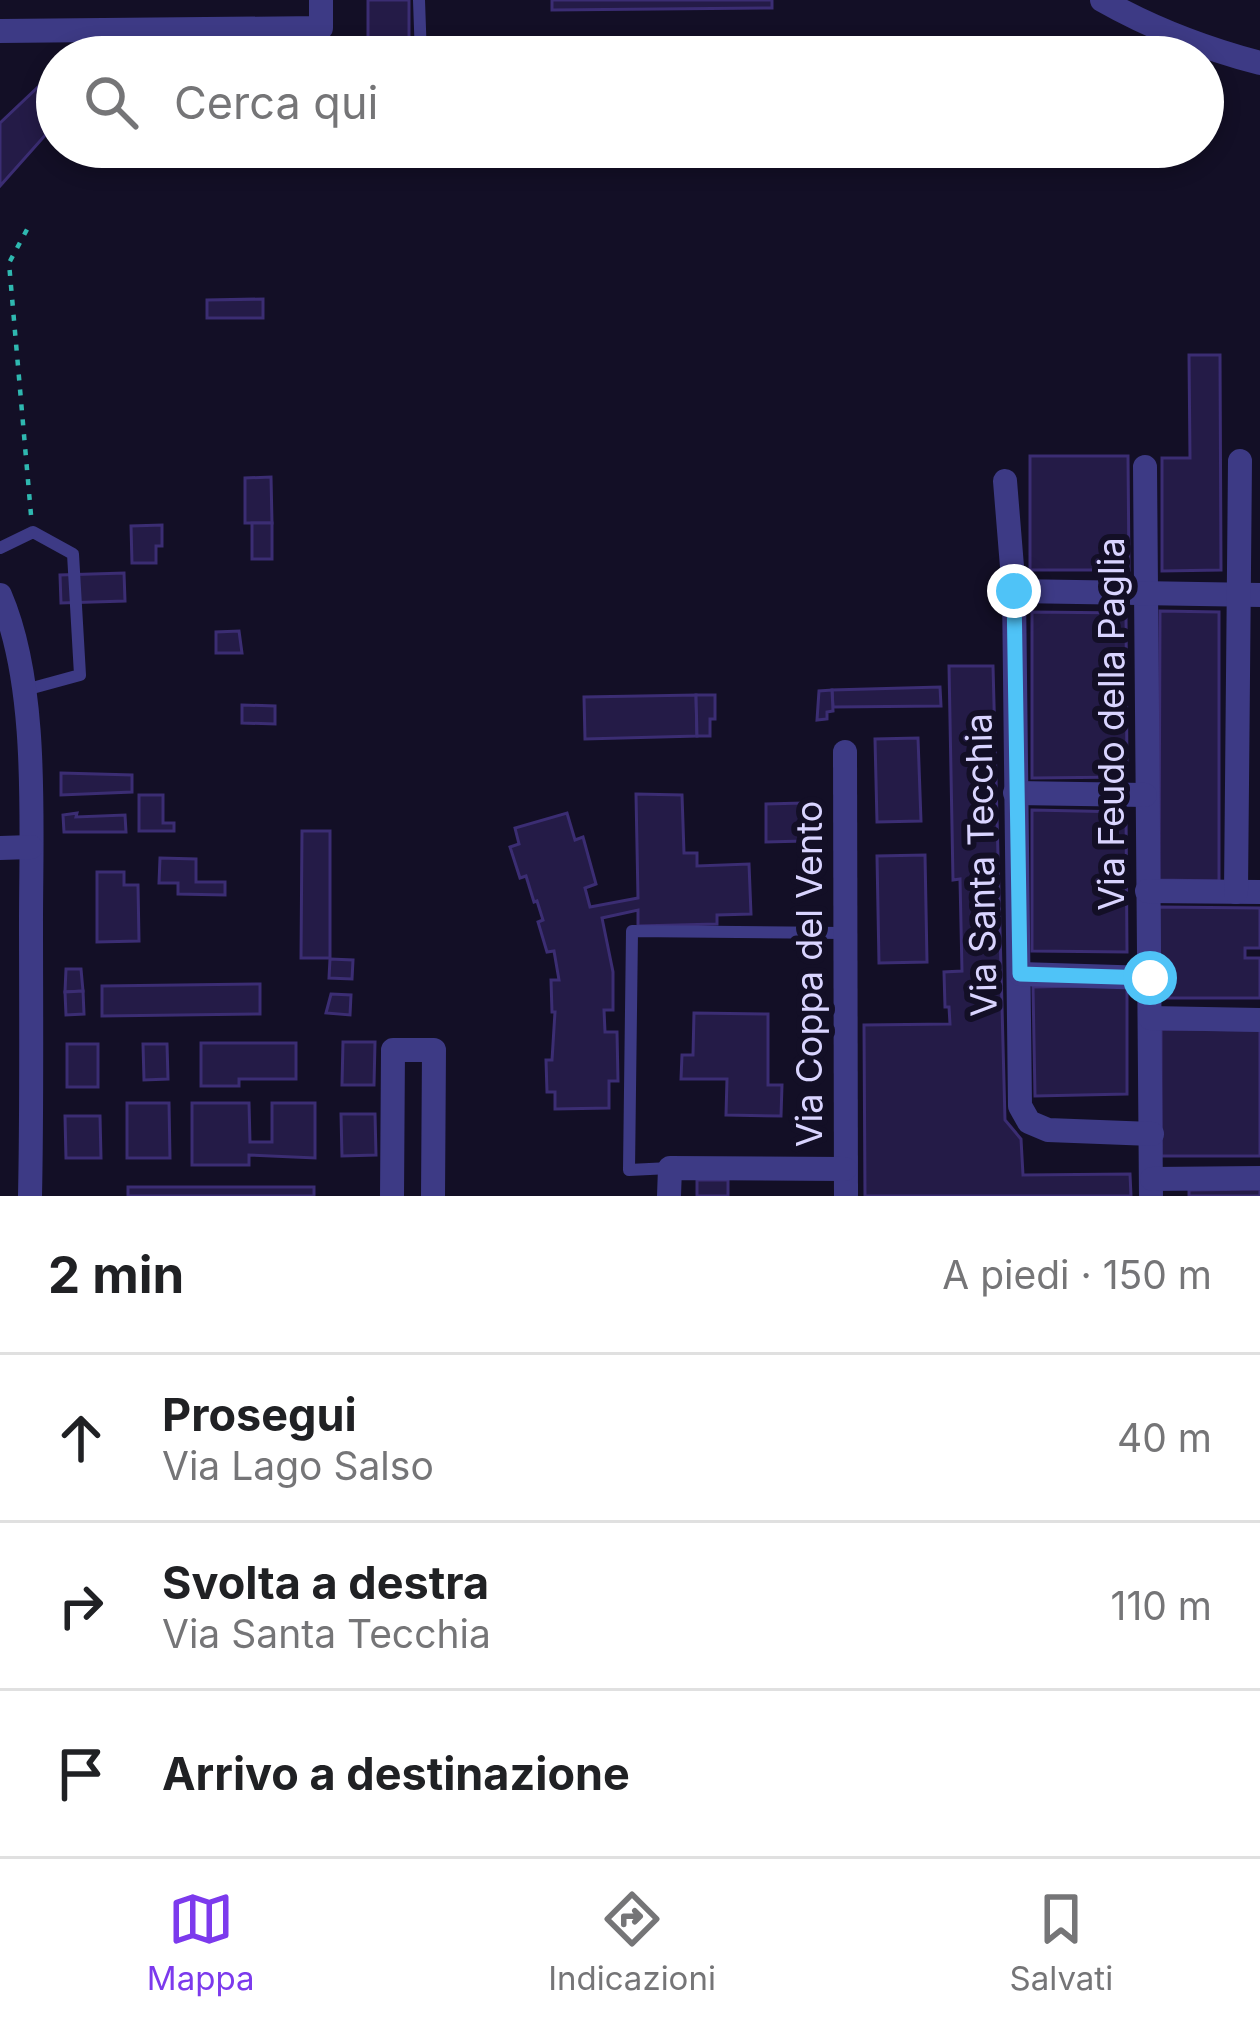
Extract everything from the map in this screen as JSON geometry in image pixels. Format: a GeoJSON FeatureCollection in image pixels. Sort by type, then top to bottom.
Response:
{"type":"FeatureCollection","features":[{"type":"Feature","properties":{"kind":"street"},"geometry":{"type":"LineString","coordinates":[[0,31],[321,28],[321,0]]}},
{"type":"Feature","properties":{"kind":"street"},"geometry":{"type":"LineString","coordinates":[[1102,0],[1174,36]]}},
{"type":"Feature","properties":{"kind":"street"},"geometry":{"type":"LineString","coordinates":[[1224,54],[1260,63]]}},
{"type":"Feature","properties":{"kind":"street"},"geometry":{"type":"LineString","coordinates":[[1147,891],[1248,892],[1251,595],[1240,461]]}},
{"type":"Feature","properties":{"kind":"street","name":"Via Feudo della Paglia"},"geometry":{"type":"LineString","coordinates":[[1144,467],[1152,1188]]}},
{"type":"Feature","properties":{"kind":"street","name":"Via Santa Tecchia"},"geometry":{"type":"LineString","coordinates":[[1005,481],[1014,591],[1020,1106],[1029,1122],[1048,1130],[1151,1134]]}},
{"type":"Feature","properties":{"kind":"street"},"geometry":{"type":"LineString","coordinates":[[1014,591],[1251,595]]}},
{"type":"Feature","properties":{"kind":"street"},"geometry":{"type":"LineString","coordinates":[[0,595],[10,618],[24,690],[31,847],[30,1196]]}},
{"type":"Feature","properties":{"kind":"street","name":"Via Coppa del Vento"},"geometry":{"type":"LineString","coordinates":[[845,752],[846,1196]]}},
{"type":"Feature","properties":{"kind":"street"},"geometry":{"type":"LineString","coordinates":[[1016,793],[1145,794]]}},
{"type":"Feature","properties":{"kind":"street"},"geometry":{"type":"LineString","coordinates":[[0,848],[31,847]]}},
{"type":"Feature","properties":{"kind":"street"},"geometry":{"type":"LineString","coordinates":[[1020,974],[1150,978]]}},
{"type":"Feature","properties":{"kind":"street"},"geometry":{"type":"LineString","coordinates":[[1150,1018],[1260,1020]]}},
{"type":"Feature","properties":{"kind":"street"},"geometry":{"type":"LineString","coordinates":[[392,1196],[393,1050],[434,1050],[433,1196]]}},
{"type":"Feature","properties":{"kind":"street"},"geometry":{"type":"LineString","coordinates":[[669,1196],[670,1168],[845,1169]]}},
{"type":"Feature","properties":{"kind":"street"},"geometry":{"type":"LineString","coordinates":[[1152,1188],[1260,1178]]}},
{"type":"Feature","properties":{"kind":"lane"},"geometry":{"type":"LineString","coordinates":[[419,0],[420,36]]}},
{"type":"Feature","properties":{"kind":"lane"},"geometry":{"type":"LineString","coordinates":[[0,548],[33,532],[73,554],[80,675],[24,690]]}},
{"type":"Feature","properties":{"kind":"lane"},"geometry":{"type":"LineString","coordinates":[[670,1168],[629,1170],[632,931],[844,933]]}},
{"type":"Feature","properties":{"kind":"path"},"geometry":{"type":"LineString","coordinates":[[31,222],[9,263],[33,532]]}},
{"type":"Feature","properties":{"kind":"building"},"geometry":{"type":"Polygon","coordinates":[[[368,0],[409,0],[409,36],[368,36],[368,0]]]}},
{"type":"Feature","properties":{"kind":"building"},"geometry":{"type":"Polygon","coordinates":[[[552,0],[772,0],[772,8],[552,10],[552,0]]]}},
{"type":"Feature","properties":{"kind":"building"},"geometry":{"type":"Polygon","coordinates":[[[36,89],[36,146],[0,186],[0,123],[36,89]]]}},
{"type":"Feature","properties":{"kind":"building"},"geometry":{"type":"Polygon","coordinates":[[[263,299],[263,318],[207,318],[207,300],[263,299]]]}},
{"type":"Feature","properties":{"kind":"building"},"geometry":{"type":"Polygon","coordinates":[[[1189,355],[1220,355],[1221,570],[1162,571],[1162,458],[1190,458],[1189,355]]]}},
{"type":"Feature","properties":{"kind":"building"},"geometry":{"type":"Polygon","coordinates":[[[1030,456],[1128,456],[1129,570],[1030,570],[1030,456]]]}},
{"type":"Feature","properties":{"kind":"building"},"geometry":{"type":"Polygon","coordinates":[[[271,477],[272,523],[245,523],[245,478],[271,477]]]}},
{"type":"Feature","properties":{"kind":"building"},"geometry":{"type":"Polygon","coordinates":[[[252,523],[272,523],[272,559],[252,559],[252,523]]]}},
{"type":"Feature","properties":{"kind":"building"},"geometry":{"type":"Polygon","coordinates":[[[162,525],[156,563],[132,563],[131,526],[162,525]]]}},
{"type":"Feature","properties":{"kind":"building"},"geometry":{"type":"Polygon","coordinates":[[[124,573],[125,601],[61,603],[60,575],[124,573]]]}},
{"type":"Feature","properties":{"kind":"building"},"geometry":{"type":"Polygon","coordinates":[[[1160,611],[1219,612],[1219,881],[1159,880],[1160,611]]]}},
{"type":"Feature","properties":{"kind":"building"},"geometry":{"type":"Polygon","coordinates":[[[1032,612],[1126,613],[1127,777],[1032,778],[1032,612]]]}},
{"type":"Feature","properties":{"kind":"building"},"geometry":{"type":"Polygon","coordinates":[[[239,631],[242,653],[216,653],[216,632],[239,631]]]}},
{"type":"Feature","properties":{"kind":"building"},"geometry":{"type":"Polygon","coordinates":[[[949,666],[993,666],[1005,1120],[1021,1139],[1023,1175],[1130,1174],[1131,1196],[865,1196],[864,1025],[950,1024],[944,972],[962,971],[960,879],[953,880],[949,666]]]}},
{"type":"Feature","properties":{"kind":"building"},"geometry":{"type":"Polygon","coordinates":[[[940,687],[941,706],[833,707],[832,690],[940,687]]]}},
{"type":"Feature","properties":{"kind":"building"},"geometry":{"type":"Polygon","coordinates":[[[832,690],[833,711],[827,712],[827,719],[817,720],[819,691],[832,690]]]}},
{"type":"Feature","properties":{"kind":"building"},"geometry":{"type":"Polygon","coordinates":[[[696,695],[697,736],[585,739],[584,697],[696,695]]]}},
{"type":"Feature","properties":{"kind":"building"},"geometry":{"type":"Polygon","coordinates":[[[696,695],[715,695],[710,736],[697,736],[696,695]]]}},
{"type":"Feature","properties":{"kind":"building"},"geometry":{"type":"Polygon","coordinates":[[[242,705],[275,706],[275,724],[242,723],[242,705]]]}},
{"type":"Feature","properties":{"kind":"building"},"geometry":{"type":"Polygon","coordinates":[[[918,738],[921,821],[877,822],[875,739],[918,738]]]}},
{"type":"Feature","properties":{"kind":"building"},"geometry":{"type":"Polygon","coordinates":[[[61,773],[132,775],[132,792],[61,795],[61,773]]]}},
{"type":"Feature","properties":{"kind":"building"},"geometry":{"type":"Polygon","coordinates":[[[636,794],[682,795],[684,853],[697,853],[697,866],[749,864],[751,914],[717,915],[717,924],[638,926],[638,910],[602,918],[613,972],[613,1010],[604,1010],[605,1032],[617,1032],[618,1081],[609,1081],[609,1108],[555,1109],[555,1092],[547,1092],[546,1060],[552,1060],[555,1012],[551,980],[559,980],[554,951],[547,952],[538,922],[543,920],[537,901],[526,876],[520,878],[510,847],[519,844],[515,828],[567,813],[575,840],[583,837],[596,884],[585,888],[590,907],[638,898],[636,794]]]}},
{"type":"Feature","properties":{"kind":"building"},"geometry":{"type":"Polygon","coordinates":[[[139,795],[163,795],[163,823],[174,823],[174,831],[139,831],[139,795]]]}},
{"type":"Feature","properties":{"kind":"building"},"geometry":{"type":"Polygon","coordinates":[[[803,803],[804,841],[766,842],[766,804],[803,803]]]}},
{"type":"Feature","properties":{"kind":"building"},"geometry":{"type":"Polygon","coordinates":[[[1032,810],[1126,812],[1127,952],[1032,951],[1032,810]]]}},
{"type":"Feature","properties":{"kind":"building"},"geometry":{"type":"Polygon","coordinates":[[[77,813],[76,817],[125,815],[126,832],[64,832],[63,815],[77,813]]]}},
{"type":"Feature","properties":{"kind":"building"},"geometry":{"type":"Polygon","coordinates":[[[302,831],[330,831],[330,958],[301,958],[302,831]]]}},
{"type":"Feature","properties":{"kind":"building"},"geometry":{"type":"Polygon","coordinates":[[[925,855],[927,962],[879,963],[877,856],[925,855]]]}},
{"type":"Feature","properties":{"kind":"building"},"geometry":{"type":"Polygon","coordinates":[[[160,858],[196,859],[196,882],[225,882],[225,895],[178,894],[178,883],[159,883],[160,858]]]}},
{"type":"Feature","properties":{"kind":"building"},"geometry":{"type":"Polygon","coordinates":[[[97,872],[124,872],[124,885],[138,885],[139,941],[97,942],[97,872]]]}},
{"type":"Feature","properties":{"kind":"building"},"geometry":{"type":"Polygon","coordinates":[[[1159,907],[1260,908],[1260,948],[1245,948],[1245,958],[1260,958],[1260,998],[1160,998],[1159,907]]]}},
{"type":"Feature","properties":{"kind":"building"},"geometry":{"type":"Polygon","coordinates":[[[330,959],[353,960],[352,979],[329,978],[330,959]]]}},
{"type":"Feature","properties":{"kind":"building"},"geometry":{"type":"Polygon","coordinates":[[[66,969],[81,969],[83,991],[65,992],[66,969]]]}},
{"type":"Feature","properties":{"kind":"building"},"geometry":{"type":"Polygon","coordinates":[[[260,984],[260,1014],[102,1016],[102,986],[260,984]]]}},
{"type":"Feature","properties":{"kind":"building"},"geometry":{"type":"Polygon","coordinates":[[[1127,985],[1127,1094],[1035,1096],[1033,987],[1127,985]]]}},
{"type":"Feature","properties":{"kind":"building"},"geometry":{"type":"Polygon","coordinates":[[[83,991],[84,1014],[66,1015],[65,992],[83,991]]]}},
{"type":"Feature","properties":{"kind":"building"},"geometry":{"type":"Polygon","coordinates":[[[331,994],[351,995],[350,1015],[326,1013],[331,994]]]}},
{"type":"Feature","properties":{"kind":"building"},"geometry":{"type":"Polygon","coordinates":[[[694,1013],[768,1014],[768,1085],[782,1085],[781,1116],[726,1115],[727,1079],[681,1079],[682,1055],[693,1055],[694,1013]]]}},
{"type":"Feature","properties":{"kind":"building"},"geometry":{"type":"Polygon","coordinates":[[[1161,1029],[1260,1030],[1260,1156],[1161,1156],[1161,1029]]]}},
{"type":"Feature","properties":{"kind":"building"},"geometry":{"type":"Polygon","coordinates":[[[343,1042],[375,1042],[374,1085],[342,1085],[343,1042]]]}},
{"type":"Feature","properties":{"kind":"building"},"geometry":{"type":"Polygon","coordinates":[[[201,1043],[296,1043],[296,1079],[239,1079],[239,1086],[201,1086],[201,1043]]]}},
{"type":"Feature","properties":{"kind":"building"},"geometry":{"type":"Polygon","coordinates":[[[67,1044],[98,1044],[98,1087],[67,1087],[67,1044]]]}},
{"type":"Feature","properties":{"kind":"building"},"geometry":{"type":"Polygon","coordinates":[[[143,1044],[167,1044],[168,1079],[144,1080],[143,1044]]]}},
{"type":"Feature","properties":{"kind":"building"},"geometry":{"type":"Polygon","coordinates":[[[127,1103],[169,1103],[170,1158],[127,1158],[127,1103]]]}},
{"type":"Feature","properties":{"kind":"building"},"geometry":{"type":"Polygon","coordinates":[[[192,1103],[249,1103],[250,1142],[272,1142],[272,1103],[315,1103],[315,1158],[249,1155],[249,1165],[192,1165],[192,1103]]]}},
{"type":"Feature","properties":{"kind":"building"},"geometry":{"type":"Polygon","coordinates":[[[341,1114],[375,1114],[376,1155],[342,1156],[341,1114]]]}},
{"type":"Feature","properties":{"kind":"building"},"geometry":{"type":"Polygon","coordinates":[[[65,1116],[100,1116],[101,1158],[66,1158],[65,1116]]]}},
{"type":"Feature","properties":{"kind":"building"},"geometry":{"type":"Polygon","coordinates":[[[697,1180],[728,1180],[728,1196],[697,1196],[697,1180]]]}},
{"type":"Feature","properties":{"kind":"building"},"geometry":{"type":"Polygon","coordinates":[[[128,1187],[314,1187],[314,1196],[128,1196],[128,1187]]]}},
{"type":"Feature","properties":{"kind":"building"},"geometry":{"type":"Polygon","coordinates":[[[1260,1189],[1260,1196],[1189,1196],[1189,1190],[1260,1189]]]}},
{"type":"Feature","properties":{"kind":"route"},"geometry":{"type":"LineString","coordinates":[[1014,591],[1020,974],[1150,978]]}}]}
